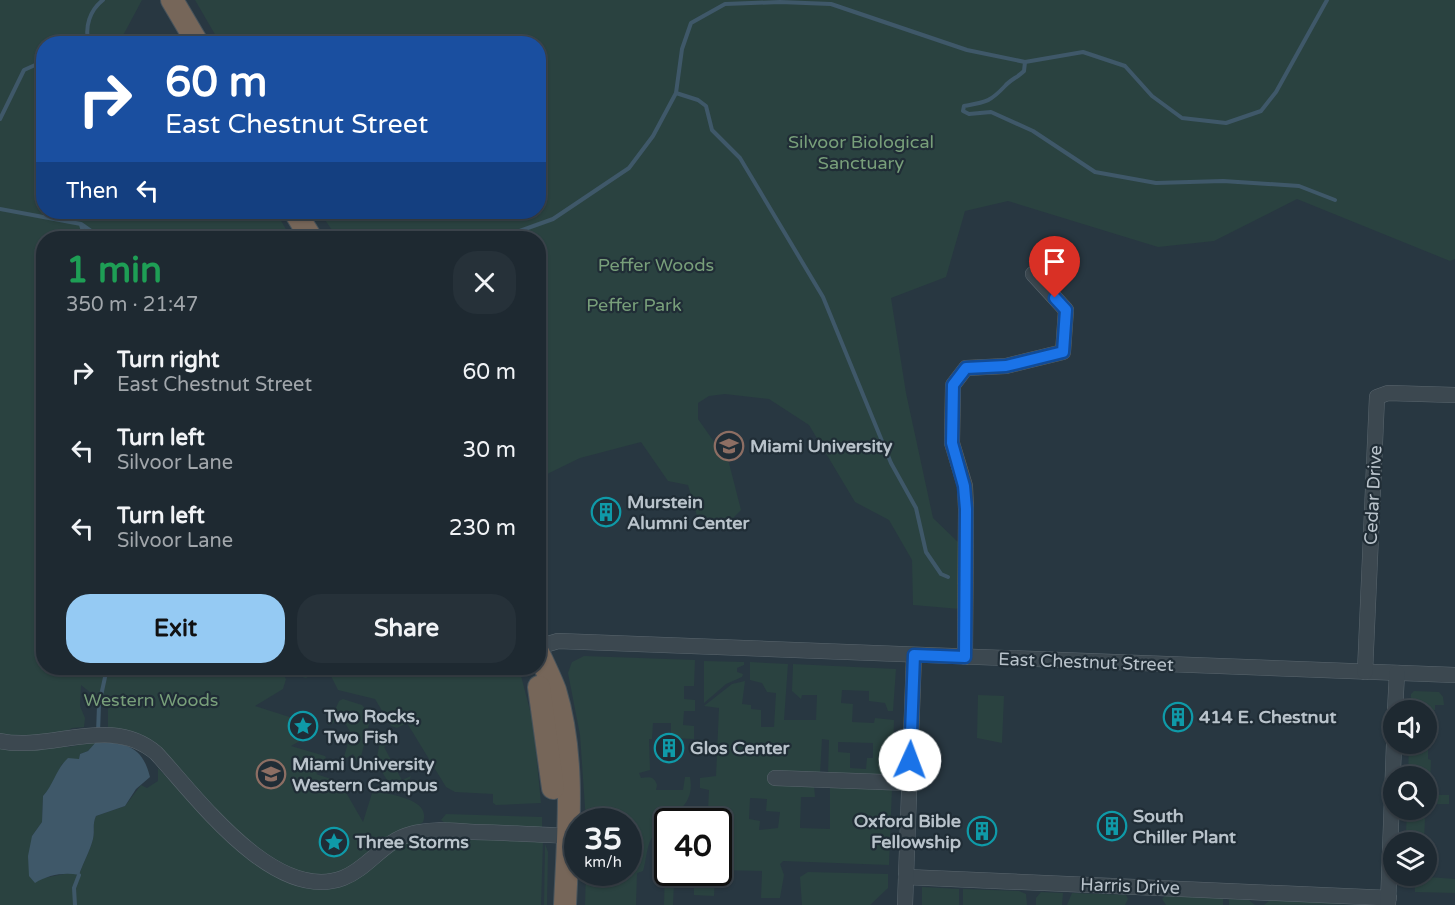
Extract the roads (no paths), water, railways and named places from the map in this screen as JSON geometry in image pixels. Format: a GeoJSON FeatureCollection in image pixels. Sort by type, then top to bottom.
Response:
{"type":"FeatureCollection","features":[{"type":"Feature","properties":{"kind":"highway"},"geometry":{"type":"LineString","coordinates":[[172,0],[193,36]]}},
{"type":"Feature","properties":{"kind":"highway"},"geometry":{"type":"LineString","coordinates":[[546,670],[555,690],[565,750],[562,836],[565,905]]}},
{"type":"Feature","properties":{"kind":"highway"},"geometry":{"type":"LineString","coordinates":[[539,675],[562,836],[552,905]]}},
{"type":"Feature","properties":{"kind":"street"},"geometry":{"type":"LineString","coordinates":[[965,657],[966,509],[964,486],[952,443],[953,385],[966,368],[1006,366],[1063,352],[1066,310],[1033,274]]}},
{"type":"Feature","properties":{"kind":"street","name":"Cedar Drive"},"geometry":{"type":"LineString","coordinates":[[1365,672],[1377,397],[1388,393],[1455,395]]}},
{"type":"Feature","properties":{"kind":"street","name":"East Chestnut Street"},"geometry":{"type":"LineString","coordinates":[[546,645],[558,641],[1455,675]]}},
{"type":"Feature","properties":{"kind":"street"},"geometry":{"type":"LineString","coordinates":[[905,905],[914,655]]}},
{"type":"Feature","properties":{"kind":"street"},"geometry":{"type":"LineString","coordinates":[[1396,700],[1397,673]]}},
{"type":"Feature","properties":{"kind":"street"},"geometry":{"type":"LineString","coordinates":[[0,741],[22,743],[114,735],[136,740],[156,753],[244,846],[269,865],[299,877],[314,880],[340,879],[351,874],[392,841],[410,834],[433,830],[562,836]]}},
{"type":"Feature","properties":{"kind":"street"},"geometry":{"type":"LineString","coordinates":[[1389,901],[1394,754]]}},
{"type":"Feature","properties":{"kind":"street"},"geometry":{"type":"LineString","coordinates":[[775,778],[909,783]]}},
{"type":"Feature","properties":{"kind":"street","name":"Harris Drive"},"geometry":{"type":"LineString","coordinates":[[906,877],[1389,901]]}},
{"type":"Feature","properties":{"kind":"water"},"geometry":{"type":"Polygon","coordinates":[[[96,742],[116,743],[131,748],[142,758],[150,777],[136,789],[125,806],[96,816],[93,839],[79,875],[56,875],[35,883],[29,876],[28,856],[32,836],[42,822],[43,796],[68,758],[79,759],[80,754],[88,751],[96,742]]]}},
{"type":"Feature","properties":{"kind":"waterway"},"geometry":{"type":"LineString","coordinates":[[88,36],[89,19],[103,0]]}},
{"type":"Feature","properties":{"kind":"waterway"},"geometry":{"type":"LineString","coordinates":[[520,231],[553,219],[629,168],[653,136],[676,93],[682,49],[691,23],[725,4],[780,2],[831,4],[967,50],[1025,62],[1083,52],[1125,66],[1152,96],[1182,118],[1226,123],[1261,111],[1276,92],[1327,0]]}},
{"type":"Feature","properties":{"kind":"waterway"},"geometry":{"type":"LineString","coordinates":[[1025,62],[1024,71],[995,95],[983,102],[964,106],[963,111],[969,114],[991,112],[1033,131],[1095,172],[1156,183],[1223,181],[1299,186],[1335,200]]}},
{"type":"Feature","properties":{"kind":"waterway"},"geometry":{"type":"LineString","coordinates":[[0,119],[24,70],[36,65]]}},
{"type":"Feature","properties":{"kind":"waterway"},"geometry":{"type":"LineString","coordinates":[[676,93],[698,100],[706,106],[712,130],[740,158],[823,297],[891,463],[916,508],[926,552],[941,574],[948,577]]}},
{"type":"Feature","properties":{"kind":"waterway"},"geometry":{"type":"LineString","coordinates":[[0,209],[36,216]]}},
{"type":"Feature","properties":{"kind":"waterway"},"geometry":{"type":"LineString","coordinates":[[54,219],[81,224],[91,231]]}},
{"type":"Feature","properties":{"kind":"waterway"},"geometry":{"type":"LineString","coordinates":[[81,225],[83,231]]}},
{"type":"Feature","properties":{"kind":"waterway"},"geometry":{"type":"LineString","coordinates":[[98,733],[99,705],[105,675]]}},
{"type":"Feature","properties":{"kind":"waterway"},"geometry":{"type":"LineString","coordinates":[[75,905],[74,888],[79,875]]}},
{"type":"Feature","properties":{"kind":"place","name":"Miami University"},"geometry":{"type":"Point","coordinates":[729,446]}},
{"type":"Feature","properties":{"kind":"place","name":"Murstein Alumni Center"},"geometry":{"type":"Point","coordinates":[606,512]}},
{"type":"Feature","properties":{"kind":"place","name":"414 E. Chestnut"},"geometry":{"type":"Point","coordinates":[1178,717]}},
{"type":"Feature","properties":{"kind":"place","name":"Two Rocks, Two Fish"},"geometry":{"type":"Point","coordinates":[303,726]}},
{"type":"Feature","properties":{"kind":"place","name":"Glos Center"},"geometry":{"type":"Point","coordinates":[669,748]}},
{"type":"Feature","properties":{"kind":"place","name":"Miami University Western Campus"},"geometry":{"type":"Point","coordinates":[271,774]}},
{"type":"Feature","properties":{"kind":"place","name":"South Chiller Plant"},"geometry":{"type":"Point","coordinates":[1112,826]}},
{"type":"Feature","properties":{"kind":"place","name":"Oxford Bible Fellowship"},"geometry":{"type":"Point","coordinates":[982,831]}},
{"type":"Feature","properties":{"kind":"place","name":"Three Storms"},"geometry":{"type":"Point","coordinates":[334,842]}},
{"type":"Feature","properties":{"kind":"park label","name":"Silvoor Biological Sanctuary"},"geometry":{"type":"Point","coordinates":[861,152]}},
{"type":"Feature","properties":{"kind":"park label","name":"Peffer Woods"},"geometry":{"type":"Point","coordinates":[656,265]}},
{"type":"Feature","properties":{"kind":"park label","name":"Peffer Park"},"geometry":{"type":"Point","coordinates":[634,305]}},
{"type":"Feature","properties":{"kind":"park label","name":"Western Woods"},"geometry":{"type":"Point","coordinates":[151,700]}}]}
